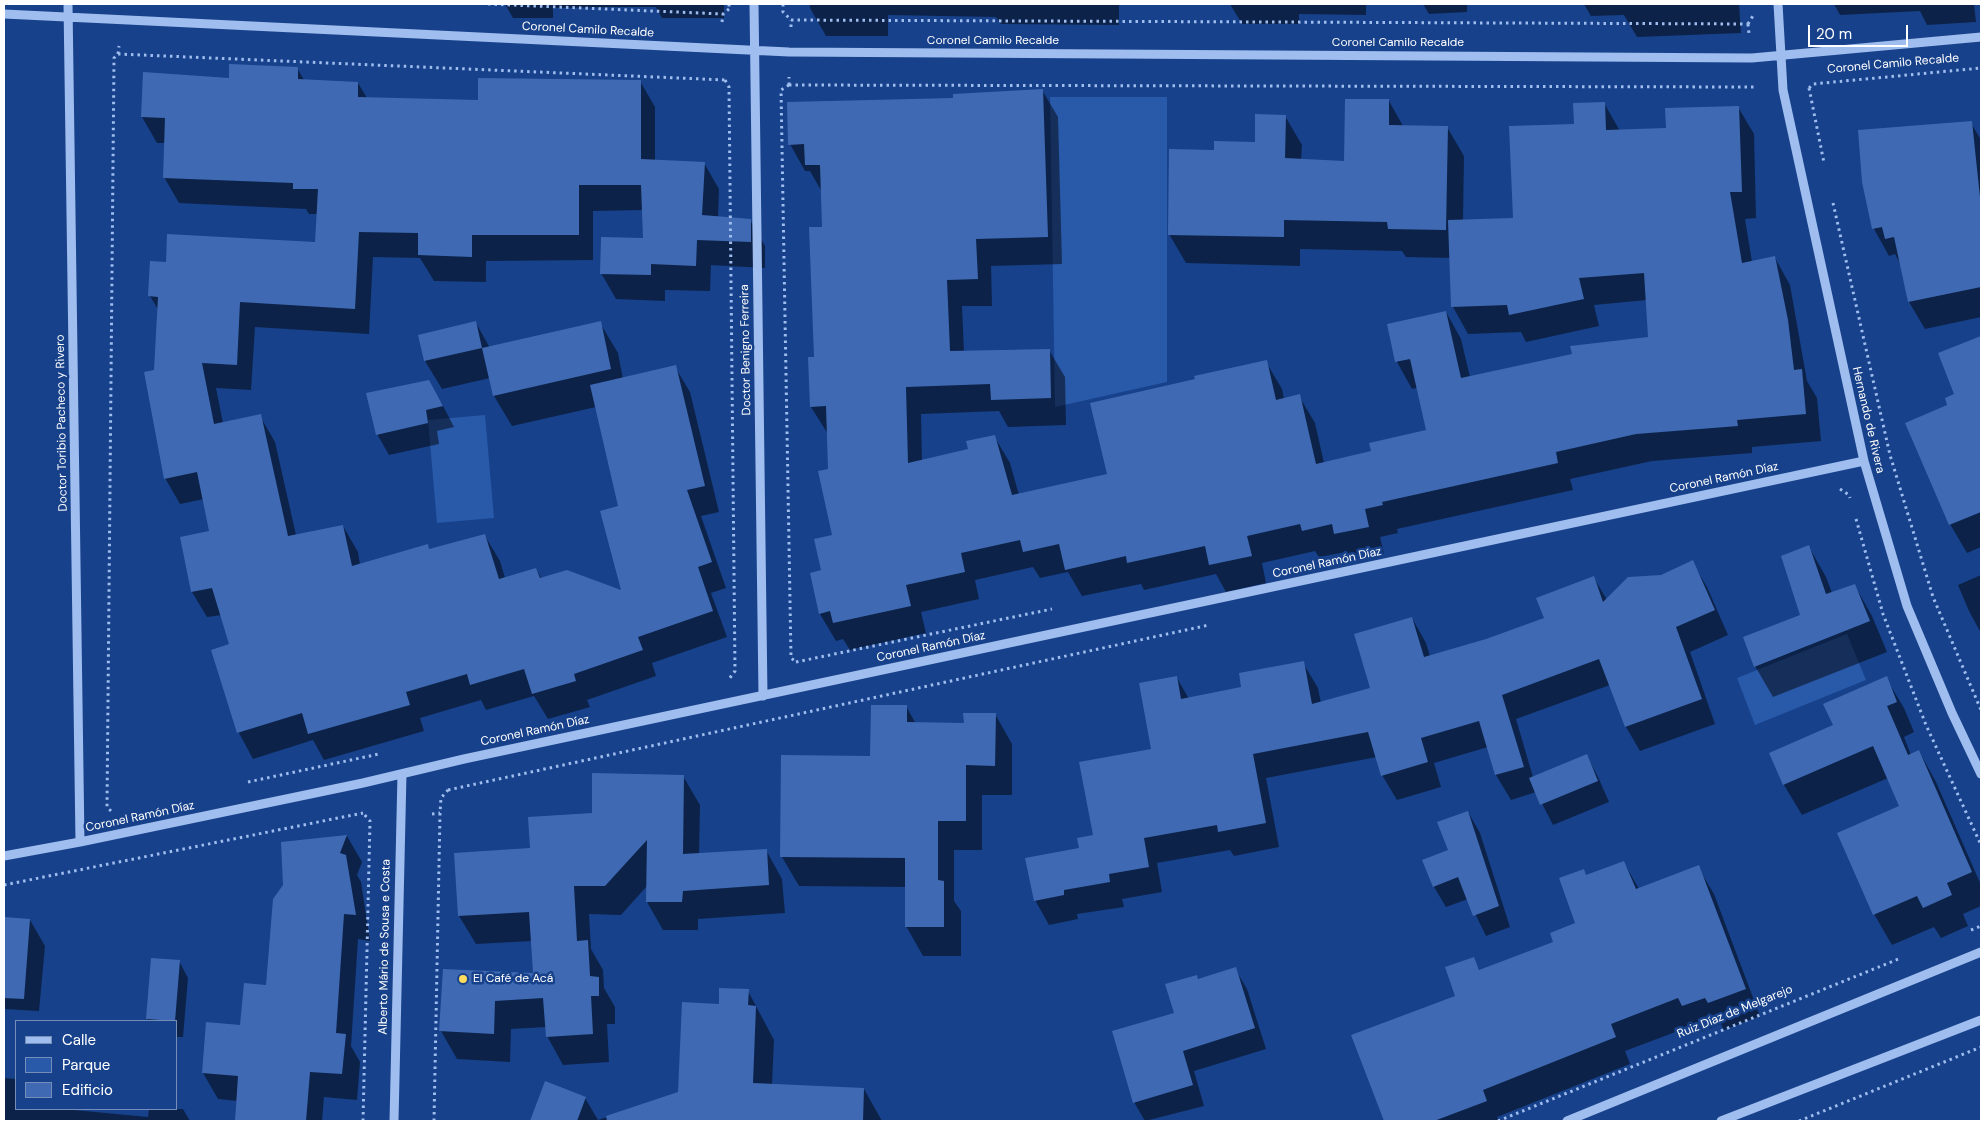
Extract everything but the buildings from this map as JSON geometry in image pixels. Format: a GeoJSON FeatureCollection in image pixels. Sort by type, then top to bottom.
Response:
{"type":"FeatureCollection","features":[{"type":"Feature","properties":{"kind":"street","name":"Doctor Toribio Pacheco y Rivero"},"geometry":{"type":"LineString","coordinates":[[68,4],[80,842]]}},
{"type":"Feature","properties":{"kind":"street","name":"Doctor Benigno Ferreira"},"geometry":{"type":"LineString","coordinates":[[754,4],[763,696]]}},
{"type":"Feature","properties":{"kind":"street","name":"Hernando de Rivera"},"geometry":{"type":"LineString","coordinates":[[1778,4],[1784,90],[1864,461],[1907,606],[1952,713],[1981,774]]}},
{"type":"Feature","properties":{"kind":"street","name":"Coronel Camilo Recalde"},"geometry":{"type":"LineString","coordinates":[[4,14],[754,50],[1781,56],[1981,38]]}},
{"type":"Feature","properties":{"kind":"street","name":"Coronel Ramón Díaz"},"geometry":{"type":"LineString","coordinates":[[4,856],[80,842],[402,774],[1864,461]]}},
{"type":"Feature","properties":{"kind":"street","name":"Alberto Mário de Sousa e Costa"},"geometry":{"type":"LineString","coordinates":[[394,1121],[402,774]]}},
{"type":"Feature","properties":{"kind":"street"},"geometry":{"type":"LineString","coordinates":[[1566,1121],[1981,952]]}},
{"type":"Feature","properties":{"kind":"street"},"geometry":{"type":"LineString","coordinates":[[1722,1121],[1981,1020]]}},
{"type":"Feature","properties":{"kind":"path","name":"Coronel Camilo Recalde"},"geometry":{"type":"LineString","coordinates":[[488,4],[723,14]]}},
{"type":"Feature","properties":{"kind":"path"},"geometry":{"type":"LineString","coordinates":[[722,22],[723,14],[729,9],[729,4]]}},
{"type":"Feature","properties":{"kind":"path"},"geometry":{"type":"LineString","coordinates":[[783,4],[783,12],[791,20],[790,27]]}},
{"type":"Feature","properties":{"kind":"path"},"geometry":{"type":"LineString","coordinates":[[1749,34],[1748,24],[1755,17],[1754,10]]}},
{"type":"Feature","properties":{"kind":"path","name":"Coronel Camilo Recalde"},"geometry":{"type":"LineString","coordinates":[[791,20],[1748,24]]}},
{"type":"Feature","properties":{"kind":"path"},"geometry":{"type":"LineString","coordinates":[[111,811],[107,807],[114,58],[118,54],[119,46]]}},
{"type":"Feature","properties":{"kind":"path"},"geometry":{"type":"LineString","coordinates":[[118,54],[724,80]]}},
{"type":"Feature","properties":{"kind":"path","name":"Coronel Camilo Recalde"},"geometry":{"type":"LineString","coordinates":[[1824,165],[1809,88],[1813,84],[1981,68]]}},
{"type":"Feature","properties":{"kind":"path","name":"Doctor Benigno Ferreira"},"geometry":{"type":"LineString","coordinates":[[724,73],[724,80],[729,87],[735,671],[729,680]]}},
{"type":"Feature","properties":{"kind":"path"},"geometry":{"type":"LineString","coordinates":[[789,77],[789,85]]}},
{"type":"Feature","properties":{"kind":"path"},"geometry":{"type":"LineString","coordinates":[[796,662],[791,658],[781,90],[789,85],[1755,86],[1754,81]]}},
{"type":"Feature","properties":{"kind":"path","name":"Hernando de Rivera"},"geometry":{"type":"LineString","coordinates":[[1831,194],[1890,455],[1933,597],[1981,710]]}},
{"type":"Feature","properties":{"kind":"path"},"geometry":{"type":"LineString","coordinates":[[1830,491],[1840,489]]}},
{"type":"Feature","properties":{"kind":"path"},"geometry":{"type":"LineString","coordinates":[[434,1121],[440,813],[441,798],[448,790],[1216,624]]}},
{"type":"Feature","properties":{"kind":"path"},"geometry":{"type":"LineString","coordinates":[[363,813],[364,807]]}},
{"type":"Feature","properties":{"kind":"path"},"geometry":{"type":"LineString","coordinates":[[363,813],[370,821],[378,820]]}},
{"type":"Feature","properties":{"kind":"path"},"geometry":{"type":"LineString","coordinates":[[4,885],[363,813]]}},
{"type":"Feature","properties":{"kind":"path"},"geometry":{"type":"LineString","coordinates":[[432,814],[440,813]]}},
{"type":"Feature","properties":{"kind":"path","name":"Alberto Mário de Sousa e Costa"},"geometry":{"type":"LineString","coordinates":[[363,1121],[370,821]]}},
{"type":"Feature","properties":{"kind":"path"},"geometry":{"type":"LineString","coordinates":[[110,858],[110,864]]}},
{"type":"Feature","properties":{"kind":"path"},"geometry":{"type":"LineString","coordinates":[[1963,933],[1981,926]]}},
{"type":"Feature","properties":{"kind":"path","name":"Ruiz Díaz de Melgarejo"},"geometry":{"type":"LineString","coordinates":[[1498,1121],[1908,955]]}},
{"type":"Feature","properties":{"kind":"path"},"geometry":{"type":"LineString","coordinates":[[1800,1121],[1981,1047]]}},
{"type":"Feature","properties":{"kind":"green space"},"geometry":{"type":"Polygon","coordinates":[[[1050,97],[1167,97],[1167,382],[1055,407],[1050,97]]]}},
{"type":"Feature","properties":{"kind":"green space"},"geometry":{"type":"Polygon","coordinates":[[[485,415],[494,518],[437,523],[428,420],[485,415]]]}},
{"type":"Feature","properties":{"kind":"green space"},"geometry":{"type":"Polygon","coordinates":[[[1847,634],[1866,680],[1755,725],[1737,678],[1847,634]]]}},
{"type":"Feature","properties":{"kind":"place","name":"El Café de Acá"},"geometry":{"type":"Point","coordinates":[463,979]}}]}
